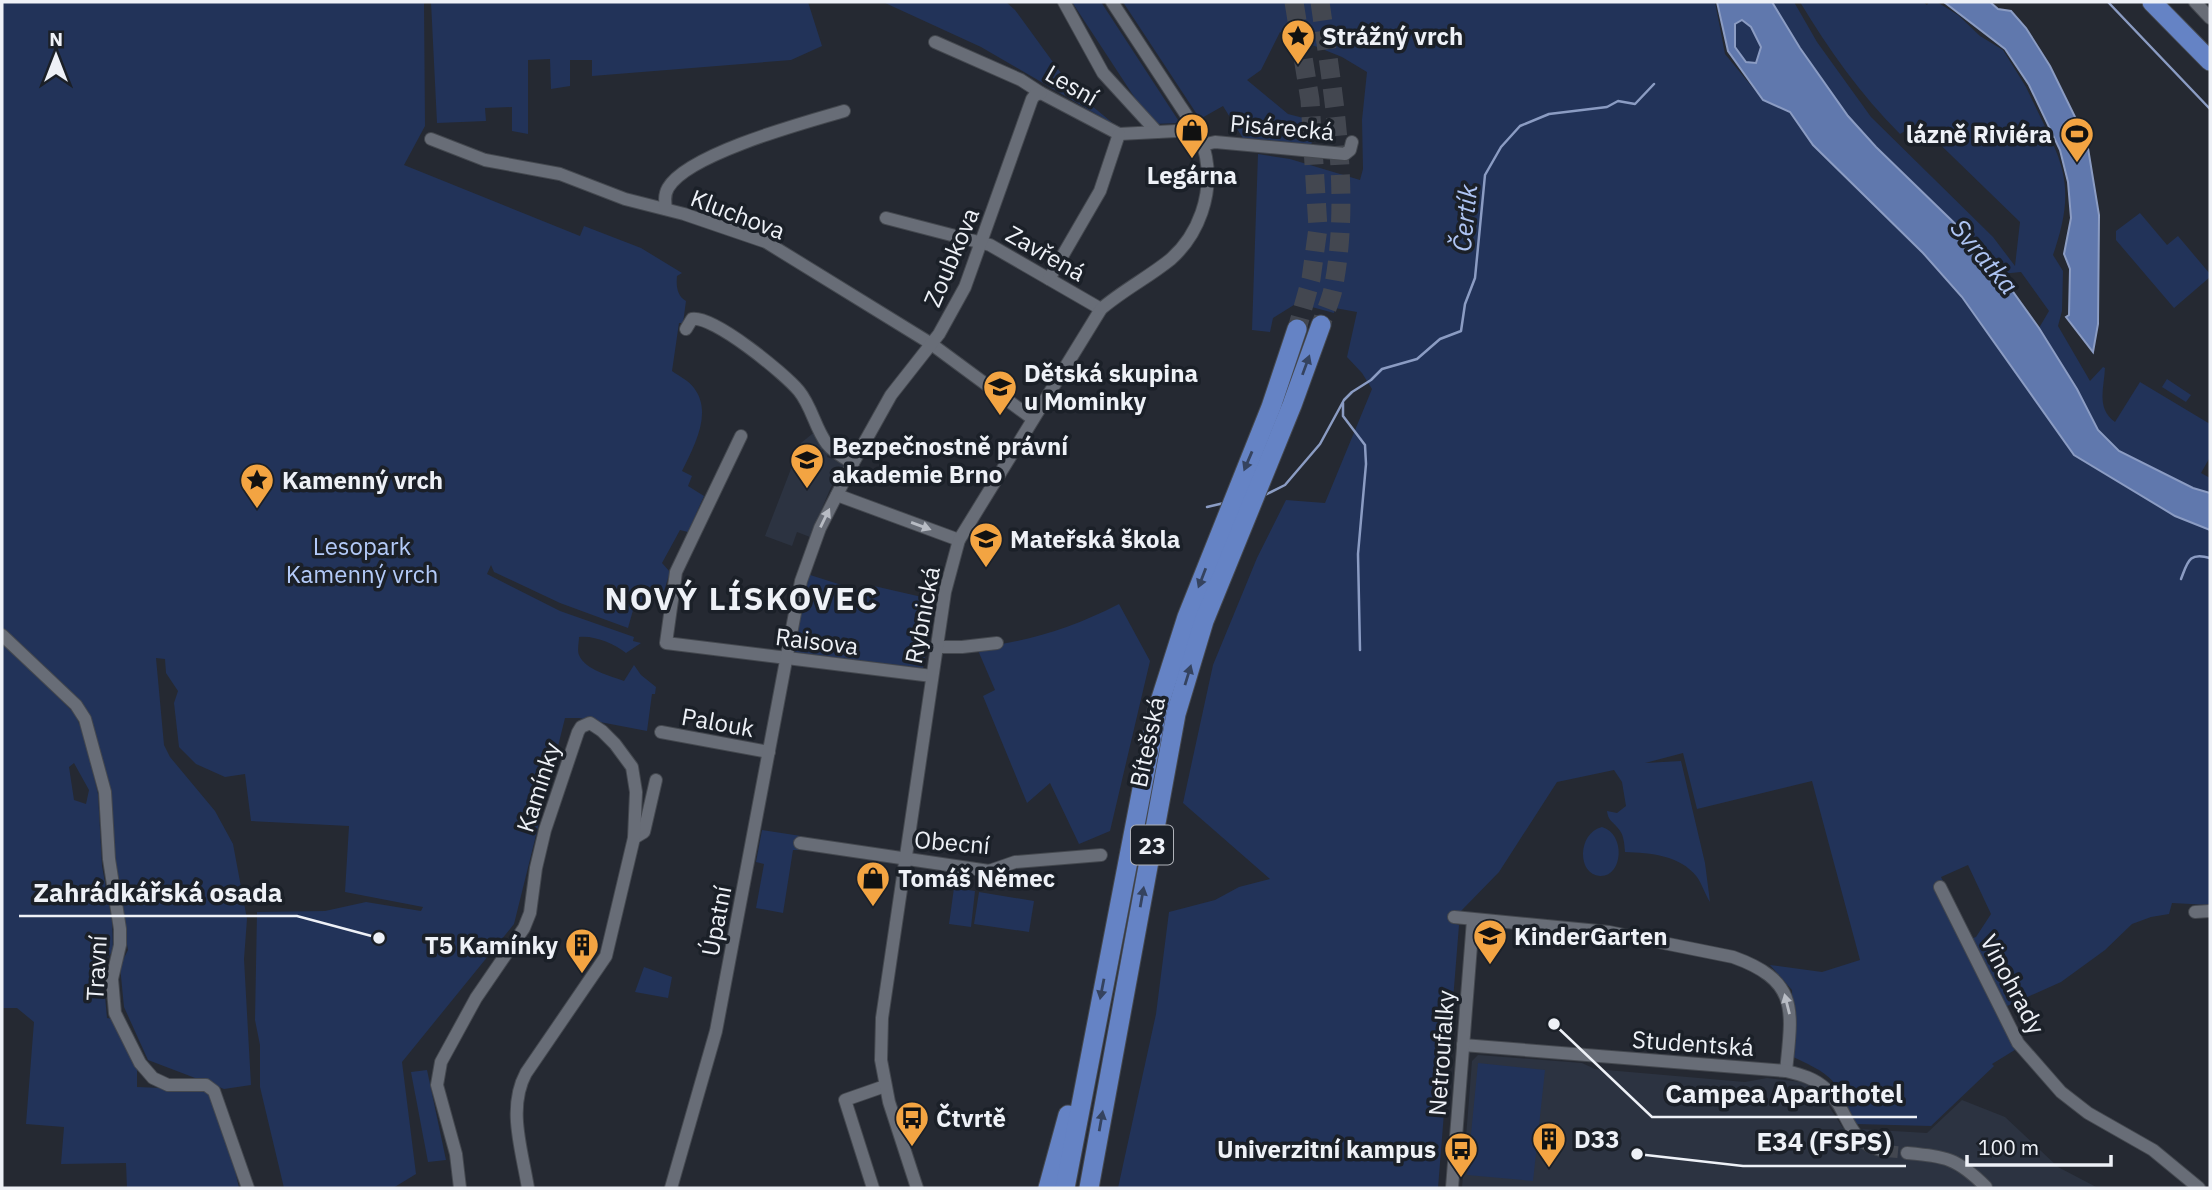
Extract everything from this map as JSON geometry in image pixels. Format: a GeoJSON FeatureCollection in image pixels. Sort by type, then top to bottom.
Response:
{"type":"FeatureCollection","features":[{"type":"Feature","properties":{"kind":"highway"},"geometry":{"type":"LineString","coordinates":[[2152,2],[2210,61]]}},
{"type":"Feature","properties":{"kind":"highway"},"geometry":{"type":"LineString","coordinates":[[2172,2],[2210,43]]}},
{"type":"Feature","properties":{"kind":"highway","name":"Bítešská"},"geometry":{"type":"LineString","coordinates":[[1089,1188],[1176,714],[1204,621],[1292,405],[1321,325]]}},
{"type":"Feature","properties":{"kind":"highway","name":"Bítešská"},"geometry":{"type":"LineString","coordinates":[[1065,1188],[1157,711],[1187,617],[1271,407],[1297,329]]}},
{"type":"Feature","properties":{"kind":"highway"},"geometry":{"type":"LineString","coordinates":[[1048,1188],[1096,1020]]}},
{"type":"Feature","properties":{"kind":"street"},"geometry":{"type":"LineString","coordinates":[[1064,2],[1103,73],[1157,132]]}},
{"type":"Feature","properties":{"kind":"street","name":"Pisárecká"},"geometry":{"type":"LineString","coordinates":[[1112,2],[1196,130]]}},
{"type":"Feature","properties":{"kind":"street"},"geometry":{"type":"LineString","coordinates":[[2195,2],[2210,18]]}},
{"type":"Feature","properties":{"kind":"street","name":"Lesní"},"geometry":{"type":"LineString","coordinates":[[935,42],[1021,80],[1119,134]]}},
{"type":"Feature","properties":{"kind":"street","name":"Zoubkova"},"geometry":{"type":"LineString","coordinates":[[786,659],[800,582],[820,528],[891,395],[939,334],[955,308],[983,242],[1032,99],[1041,93]]}},
{"type":"Feature","properties":{"kind":"street"},"geometry":{"type":"LineString","coordinates":[[666,209],[667,190],[683,172],[785,128],[844,111]]}},
{"type":"Feature","properties":{"kind":"street"},"geometry":{"type":"LineString","coordinates":[[1049,279],[1100,191],[1119,134],[1196,130]]}},
{"type":"Feature","properties":{"kind":"street","name":"Rybnická"},"geometry":{"type":"LineString","coordinates":[[917,1188],[886,1086],[881,1060],[881,1018],[945,592],[960,540],[1101,309],[1171,259],[1189,238],[1200,216],[1208,190],[1206,157],[1196,130]]}},
{"type":"Feature","properties":{"kind":"street","name":"Kluchova"},"geometry":{"type":"LineString","coordinates":[[431,139],[485,160],[560,174],[625,199],[666,209],[766,242],[930,343],[1033,419]]}},
{"type":"Feature","properties":{"kind":"street","name":"Pisárecká"},"geometry":{"type":"LineString","coordinates":[[1202,145],[1215,142],[1345,154],[1350,150],[1352,142]]}},
{"type":"Feature","properties":{"kind":"street","name":"Zavřená"},"geometry":{"type":"LineString","coordinates":[[886,218],[983,242],[1101,309]]}},
{"type":"Feature","properties":{"kind":"street"},"geometry":{"type":"LineString","coordinates":[[686,329],[692,319],[701,319],[736,339],[782,374],[811,409],[826,443],[853,463]]}},
{"type":"Feature","properties":{"kind":"street","name":"Raisova"},"geometry":{"type":"LineString","coordinates":[[741,436],[677,572],[666,643],[932,676]]}},
{"type":"Feature","properties":{"kind":"street"},"geometry":{"type":"LineString","coordinates":[[837,495],[960,540]]}},
{"type":"Feature","properties":{"kind":"street","name":"Travní"},"geometry":{"type":"LineString","coordinates":[[2,635],[76,705],[85,719],[105,792],[109,859],[120,929],[120,945],[111,979],[115,1013],[140,1063],[153,1078],[168,1085],[206,1085],[214,1091],[248,1188]]}},
{"type":"Feature","properties":{"kind":"street"},"geometry":{"type":"LineString","coordinates":[[936,647],[997,643]]}},
{"type":"Feature","properties":{"kind":"street","name":"Úpatní"},"geometry":{"type":"LineString","coordinates":[[671,1188],[716,1031],[786,659]]}},
{"type":"Feature","properties":{"kind":"street","name":"Kamínky"},"geometry":{"type":"LineString","coordinates":[[460,1188],[456,1154],[438,1085],[441,1062],[476,998],[524,928],[530,913],[545,830],[575,741],[581,727],[586,724],[594,725],[624,754],[632,768],[636,792],[634,838],[606,956],[526,1073],[517,1091],[516,1110],[528,1188]]}},
{"type":"Feature","properties":{"kind":"street","name":"Palouk"},"geometry":{"type":"LineString","coordinates":[[661,732],[769,752]]}},
{"type":"Feature","properties":{"kind":"street"},"geometry":{"type":"LineString","coordinates":[[634,838],[644,832],[656,780]]}},
{"type":"Feature","properties":{"kind":"street","name":"Obecní"},"geometry":{"type":"LineString","coordinates":[[800,843],[989,872],[1015,862],[1101,855]]}},
{"type":"Feature","properties":{"kind":"street","name":"Vinohrady"},"geometry":{"type":"LineString","coordinates":[[1940,887],[2018,1043],[2061,1091],[2079,1106],[2153,1150],[2199,1188]]}},
{"type":"Feature","properties":{"kind":"street"},"geometry":{"type":"LineString","coordinates":[[2195,912],[2210,911]]}},
{"type":"Feature","properties":{"kind":"street"},"geometry":{"type":"LineString","coordinates":[[1454,917],[1609,932],[1733,957],[1752,964],[1780,984],[1789,1004],[1786,1072]]}},
{"type":"Feature","properties":{"kind":"street","name":"Netroufalky"},"geometry":{"type":"LineString","coordinates":[[1452,1188],[1473,920]]}},
{"type":"Feature","properties":{"kind":"street","name":"Studentská"},"geometry":{"type":"LineString","coordinates":[[1463,1045],[1809,1076],[1828,1090],[1859,1139],[1868,1146],[1886,1151]]}},
{"type":"Feature","properties":{"kind":"street"},"geometry":{"type":"LineString","coordinates":[[873,1188],[845,1100],[886,1086]]}},
{"type":"Feature","properties":{"kind":"street"},"geometry":{"type":"LineString","coordinates":[[1907,1153],[1947,1158],[1960,1164],[1986,1187]]}},
{"type":"Feature","properties":{"kind":"shaded area","name":"Bezpečnostně právní akademie Brno"},"geometry":{"type":"Polygon","coordinates":[[[817,430],[823,444],[822,451],[828,453],[827,457],[842,462],[844,467],[831,487],[810,537],[797,532],[792,546],[765,536],[801,443],[817,430]]]}},
{"type":"Feature","properties":{"kind":"shaded area"},"geometry":{"type":"Polygon","coordinates":[[[1478,1055],[1582,1063],[1595,1069],[1745,1082],[1767,1078],[1801,1082],[1817,1088],[1843,1128],[1927,1133],[1962,1100],[2005,1117],[2058,1167],[2098,1188],[1462,1188],[1472,1061],[1478,1055]]]}},
{"type":"Feature","properties":{"kind":"green space","name":"Lesopark Kamenný vrch"},"geometry":{"type":"Polygon","coordinates":[[[2,2],[424,2],[425,126],[404,165],[580,236],[584,226],[641,248],[682,273],[677,276],[677,287],[679,294],[686,301],[683,323],[679,323],[672,371],[692,385],[702,408],[700,430],[682,471],[692,476],[688,486],[704,496],[688,532],[680,530],[662,563],[670,572],[664,591],[655,591],[653,607],[635,603],[628,628],[560,603],[494,572],[491,565],[487,574],[560,611],[634,637],[633,641],[641,643],[626,653],[604,641],[579,637],[578,651],[587,665],[624,681],[634,665],[641,675],[656,687],[655,694],[652,694],[647,731],[579,718],[565,718],[514,924],[402,1062],[416,1174],[393,1188],[284,1188],[260,1087],[260,1045],[255,1020],[257,912],[325,911],[366,902],[421,911],[423,907],[345,892],[349,826],[251,821],[245,774],[225,777],[196,764],[179,747],[174,703],[178,691],[166,673],[165,659],[156,658],[164,745],[170,757],[215,811],[233,844],[247,919],[244,959],[251,1085],[224,1089],[148,1060],[124,1007],[120,966],[128,950],[85,709],[2,631],[2,2]]]}},
{"type":"Feature","properties":{"kind":"green space"},"geometry":{"type":"Polygon","coordinates":[[[431,2],[808,2],[822,46],[791,60],[592,76],[592,60],[570,60],[570,86],[551,89],[550,59],[528,60],[528,134],[512,131],[512,107],[485,108],[486,121],[437,123],[431,2]]]}},
{"type":"Feature","properties":{"kind":"green space"},"geometry":{"type":"Polygon","coordinates":[[[883,2],[1006,2],[1015,10],[1074,91],[1115,125],[981,47],[883,2]]]}},
{"type":"Feature","properties":{"kind":"green space"},"geometry":{"type":"Polygon","coordinates":[[[1072,2],[1101,2],[1180,123],[1152,124],[1072,2]]]}},
{"type":"Feature","properties":{"kind":"green space"},"geometry":{"type":"Polygon","coordinates":[[[1123,2],[1715,2],[1725,54],[1763,100],[1790,112],[1813,145],[1923,253],[1962,297],[1984,327],[2175,516],[2210,530],[2210,905],[2172,903],[2169,914],[2132,924],[2105,950],[2061,982],[1996,1011],[2018,1048],[1992,1064],[1994,1066],[1931,1126],[1856,1124],[1834,1082],[1819,1070],[1793,1057],[1792,990],[1770,965],[1822,972],[1860,960],[1812,781],[1697,809],[1683,753],[1645,763],[1681,761],[1705,863],[1710,902],[1697,877],[1682,864],[1655,855],[1625,852],[1622,835],[1607,811],[1617,813],[1626,806],[1622,782],[1614,770],[1557,782],[1499,872],[1461,911],[1453,912],[1453,923],[1459,925],[1438,1188],[1118,1188],[1156,1014],[1169,912],[1215,900],[1239,887],[1270,879],[1183,803],[1213,665],[1257,558],[1286,500],[1325,503],[1372,389],[1347,357],[1357,312],[1335,308],[1334,313],[1297,303],[1273,318],[1270,332],[1252,330],[1258,154],[1290,159],[1360,180],[1363,169],[1362,120],[1367,72],[1342,57],[1280,32],[1261,70],[1247,80],[1288,114],[1315,121],[1311,147],[1244,140],[1223,106],[1200,119],[1123,2]],[[1968,865],[1941,877],[1970,939],[1976,937],[1991,914],[1968,865]]]}},
{"type":"Feature","properties":{"kind":"green space"},"geometry":{"type":"Polygon","coordinates":[[[1772,2],[1794,2],[1817,42],[1871,117],[1993,237],[2015,266],[2020,222],[1918,123],[1900,134],[1846,71],[1800,2],[1923,2],[1927,5],[1929,2],[1937,2],[1958,15],[1980,36],[2003,50],[2026,87],[2050,137],[2043,140],[2045,145],[2052,142],[2063,171],[2064,212],[2053,255],[2063,271],[2062,311],[2058,326],[2090,381],[2105,368],[2103,404],[2109,417],[2115,422],[2140,382],[2210,424],[2210,457],[2201,473],[2210,478],[2210,493],[2193,488],[2119,451],[2098,430],[2077,389],[2039,328],[2049,311],[2021,272],[2001,274],[1877,149],[1820,79],[1772,2]]]}},
{"type":"Feature","properties":{"kind":"green space"},"geometry":{"type":"Polygon","coordinates":[[[1742,20],[1751,27],[1761,47],[1756,63],[1746,62],[1735,47],[1735,24],[1742,20]]]}},
{"type":"Feature","properties":{"kind":"green space"},"geometry":{"type":"Polygon","coordinates":[[[2140,213],[2167,245],[2178,236],[2210,274],[2210,277],[2174,308],[2116,240],[2116,231],[2140,213]]]}},
{"type":"Feature","properties":{"kind":"green space"},"geometry":{"type":"Polygon","coordinates":[[[2167,379],[2191,395],[2186,402],[2162,387],[2167,379]]]}},
{"type":"Feature","properties":{"kind":"green space"},"geometry":{"type":"Polygon","coordinates":[[[807,574],[870,594],[874,586],[935,600],[923,668],[792,652],[807,574]]]}},
{"type":"Feature","properties":{"kind":"green space"},"geometry":{"type":"Polygon","coordinates":[[[1119,604],[1150,661],[1110,831],[1079,844],[1050,783],[1027,803],[983,696],[995,690],[977,648],[1050,632],[1119,604]]]}},
{"type":"Feature","properties":{"kind":"green space"},"geometry":{"type":"Polygon","coordinates":[[[2,641],[75,714],[84,735],[98,794],[102,866],[112,921],[113,951],[102,964],[107,1018],[118,1020],[137,1063],[137,1087],[208,1090],[226,1130],[239,1188],[127,1188],[126,1163],[61,1164],[64,1127],[26,1124],[34,1022],[17,1008],[2,1008],[2,641]],[[74,763],[69,767],[74,800],[86,804],[89,790],[74,763]]]}},
{"type":"Feature","properties":{"kind":"green space"},"geometry":{"type":"Polygon","coordinates":[[[1602,827],[1610,831],[1615,838],[1619,854],[1613,870],[1600,876],[1587,869],[1583,853],[1588,837],[1602,827]]]}},
{"type":"Feature","properties":{"kind":"green space"},"geometry":{"type":"Polygon","coordinates":[[[762,830],[801,836],[798,850],[793,850],[783,913],[756,908],[764,864],[756,862],[762,830]]]}},
{"type":"Feature","properties":{"kind":"green space"},"geometry":{"type":"Polygon","coordinates":[[[954,888],[975,891],[971,927],[949,924],[954,888]]]}},
{"type":"Feature","properties":{"kind":"green space"},"geometry":{"type":"Polygon","coordinates":[[[979,892],[1034,901],[1029,932],[974,924],[979,892]]]}},
{"type":"Feature","properties":{"kind":"green space"},"geometry":{"type":"Polygon","coordinates":[[[644,967],[672,977],[668,998],[635,992],[644,967]]]}},
{"type":"Feature","properties":{"kind":"green space"},"geometry":{"type":"Polygon","coordinates":[[[1478,1063],[1545,1070],[1533,1181],[1467,1175],[1478,1063]]]}},
{"type":"Feature","properties":{"kind":"green space"},"geometry":{"type":"Polygon","coordinates":[[[427,1070],[446,1160],[428,1162],[411,1072],[427,1070]]]}},
{"type":"Feature","properties":{"kind":"water","name":"Svratka"},"geometry":{"type":"Polygon","coordinates":[[[1717,2],[1772,2],[1800,48],[1848,116],[1876,147],[1976,244],[1996,268],[2039,328],[2077,389],[2098,430],[2119,451],[2193,488],[2210,493],[2210,530],[2175,516],[2074,455],[1962,297],[1923,253],[1813,145],[1790,112],[1763,100],[1728,51],[1717,2]],[[1742,20],[1735,24],[1735,47],[1746,62],[1756,63],[1761,47],[1751,27],[1742,20]]]}},
{"type":"Feature","properties":{"kind":"water","name":"lázně Riviéra"},"geometry":{"type":"Polygon","coordinates":[[[1944,2],[1990,2],[1998,9],[2011,11],[2026,28],[2050,66],[2087,142],[2099,215],[2098,324],[2093,352],[2066,317],[2069,315],[2070,269],[2064,254],[2071,218],[2068,182],[2060,150],[2029,85],[2005,49],[1944,2]]]}},
{"type":"Feature","properties":{"kind":"waterway"},"geometry":{"type":"LineString","coordinates":[[2108,2],[2210,109]]}},
{"type":"Feature","properties":{"kind":"waterway","name":"Čertík"},"geometry":{"type":"LineString","coordinates":[[1265,495],[1285,485],[1320,444],[1344,400],[1352,392],[1382,369],[1417,359],[1440,339],[1461,331],[1465,304],[1475,278],[1485,175],[1501,147],[1520,126],[1549,114],[1607,107],[1618,101],[1635,104],[1654,84]]}},
{"type":"Feature","properties":{"kind":"waterway","name":"Čertík"},"geometry":{"type":"LineString","coordinates":[[1343,403],[1343,416],[1365,445],[1366,464],[1358,554],[1360,650]]}},
{"type":"Feature","properties":{"kind":"waterway","name":"Čertík"},"geometry":{"type":"LineString","coordinates":[[1207,507],[1224,503]]}},
{"type":"Feature","properties":{"kind":"waterway"},"geometry":{"type":"LineString","coordinates":[[2181,579],[2190,559],[2198,556],[2210,558]]}},
{"type":"Feature","properties":{"kind":"tunnel"},"geometry":{"type":"LineString","coordinates":[[1294,2],[1310,100],[1318,228],[1311,279],[1297,329]]}},
{"type":"Feature","properties":{"kind":"tunnel"},"geometry":{"type":"LineString","coordinates":[[1320,2],[1338,143],[1341,214],[1334,284],[1321,325]]}},
{"type":"Feature","properties":{"kind":"tunnel"},"geometry":{"type":"LineString","coordinates":[[1886,1151],[1907,1153]]}},
{"type":"Feature","properties":{"kind":"place","name":"Strážný vrch"},"geometry":{"type":"Point","coordinates":[1298,66]}},
{"type":"Feature","properties":{"kind":"place","name":"Legárna"},"geometry":{"type":"Point","coordinates":[1192,160]}},
{"type":"Feature","properties":{"kind":"place","name":"lázně Riviéra"},"geometry":{"type":"Point","coordinates":[2077,164]}},
{"type":"Feature","properties":{"kind":"place","name":"Dětská skupina u Mominky"},"geometry":{"type":"Point","coordinates":[1000,417]}},
{"type":"Feature","properties":{"kind":"place","name":"Bezpečnostně právní akademie Brno"},"geometry":{"type":"Point","coordinates":[807,490]}},
{"type":"Feature","properties":{"kind":"place","name":"Kamenný vrch"},"geometry":{"type":"Point","coordinates":[257,510]}},
{"type":"Feature","properties":{"kind":"place","name":"Mateřská škola"},"geometry":{"type":"Point","coordinates":[986,569]}},
{"type":"Feature","properties":{"kind":"place","name":"Tomáš Němec"},"geometry":{"type":"Point","coordinates":[873,908]}},
{"type":"Feature","properties":{"kind":"place","name":"Zahrádkářská osada"},"geometry":{"type":"Point","coordinates":[379,938]}},
{"type":"Feature","properties":{"kind":"place","name":"KinderGarten"},"geometry":{"type":"Point","coordinates":[1490,966]}},
{"type":"Feature","properties":{"kind":"place","name":"T5 Kamínky"},"geometry":{"type":"Point","coordinates":[582,975]}},
{"type":"Feature","properties":{"kind":"place","name":"Campea Aparthotel"},"geometry":{"type":"Point","coordinates":[1554,1024]}},
{"type":"Feature","properties":{"kind":"place","name":"Čtvrtě"},"geometry":{"type":"Point","coordinates":[912,1148]}},
{"type":"Feature","properties":{"kind":"place","name":"E34 (FSPS)"},"geometry":{"type":"Point","coordinates":[1637,1154]}},
{"type":"Feature","properties":{"kind":"place","name":"D33"},"geometry":{"type":"Point","coordinates":[1549,1169]}},
{"type":"Feature","properties":{"kind":"place","name":"Univerzitní kampus"},"geometry":{"type":"Point","coordinates":[1461,1179]}},
{"type":"Feature","properties":{"kind":"district","name":"NOVÝ LÍSKOVEC"},"geometry":{"type":"Point","coordinates":[742,598]}}]}
